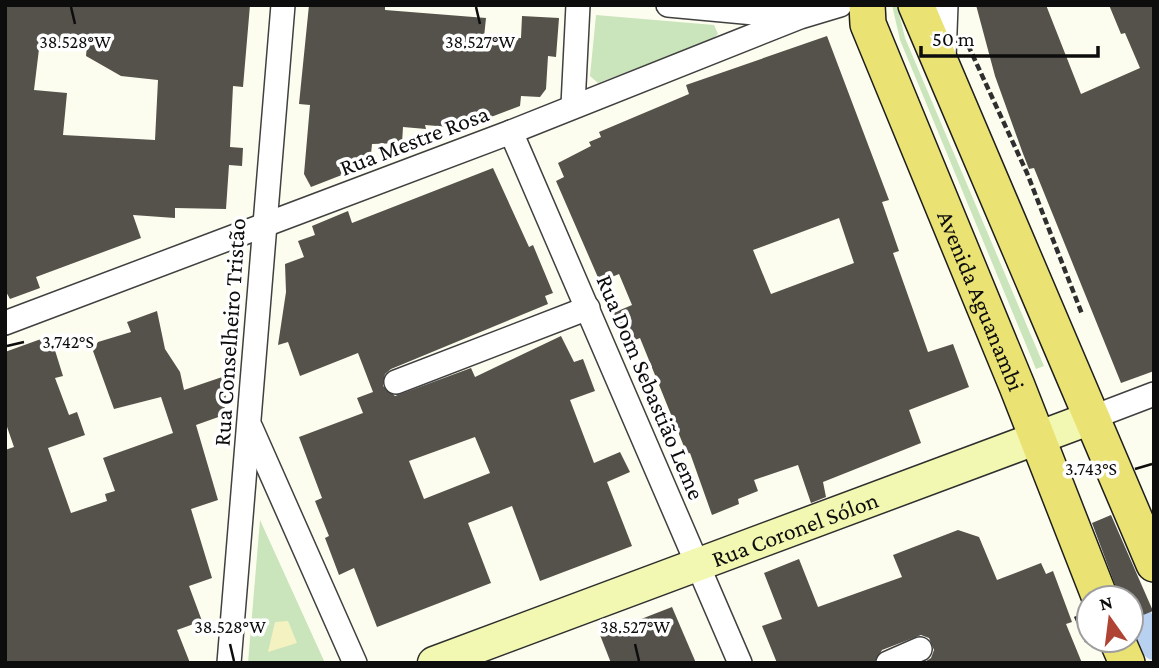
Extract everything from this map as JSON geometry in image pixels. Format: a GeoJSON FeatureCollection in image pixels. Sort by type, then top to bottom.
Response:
{"type":"FeatureCollection","features":[{"type":"Feature","properties":{"kind":"main road","name":"Avenida Aguanambi"},"geometry":{"type":"LineString","coordinates":[[867,5],[868,24],[1094,584]]}},
{"type":"Feature","properties":{"kind":"main road"},"geometry":{"type":"LineString","coordinates":[[916,5],[957,57],[1091,418],[1154,564]]}},
{"type":"Feature","properties":{"kind":"street","name":"Rua Conselheiro Tristão"},"geometry":{"type":"LineString","coordinates":[[229,663],[283,5]]}},
{"type":"Feature","properties":{"kind":"street"},"geometry":{"type":"LineString","coordinates":[[573,105],[578,5]]}},
{"type":"Feature","properties":{"kind":"street"},"geometry":{"type":"LineString","coordinates":[[667,5],[800,17]]}},
{"type":"Feature","properties":{"kind":"street","name":"Rua Mestre Rosa"},"geometry":{"type":"LineString","coordinates":[[5,323],[511,132],[573,105],[714,54],[800,17],[840,5]]}},
{"type":"Feature","properties":{"kind":"street"},"geometry":{"type":"LineString","coordinates":[[946,5],[957,57]]}},
{"type":"Feature","properties":{"kind":"street","name":"Rua Dom Sebastião Leme"},"geometry":{"type":"LineString","coordinates":[[511,132],[740,663]]}},
{"type":"Feature","properties":{"kind":"street"},"geometry":{"type":"LineString","coordinates":[[396,382],[588,308]]}},
{"type":"Feature","properties":{"kind":"street","name":"Rua Coronel Sólon"},"geometry":{"type":"LineString","coordinates":[[434,663],[698,562],[1154,394]]}},
{"type":"Feature","properties":{"kind":"street"},"geometry":{"type":"LineString","coordinates":[[249,425],[355,663]]}},
{"type":"Feature","properties":{"kind":"street"},"geometry":{"type":"LineString","coordinates":[[888,663],[920,649]]}},
{"type":"Feature","properties":{"kind":"path"},"geometry":{"type":"LineString","coordinates":[[957,57],[1027,173],[1085,321]]}},
{"type":"Feature","properties":{"kind":"green space"},"geometry":{"type":"Polygon","coordinates":[[[892,5],[897,5],[905,38],[1044,366],[1036,369],[900,40],[892,5]]]}},
{"type":"Feature","properties":{"kind":"green space"},"geometry":{"type":"Polygon","coordinates":[[[596,15],[714,25],[718,34],[710,41],[598,83],[590,76],[596,15]]]}},
{"type":"Feature","properties":{"kind":"green space"},"geometry":{"type":"Polygon","coordinates":[[[260,520],[325,663],[248,663],[260,520]]]}},
{"type":"Feature","properties":{"kind":"sand"},"geometry":{"type":"Polygon","coordinates":[[[288,621],[297,643],[268,652],[275,622],[288,621]]]}},
{"type":"Feature","properties":{"kind":"building"},"geometry":{"type":"Polygon","coordinates":[[[5,5],[250,5],[243,87],[233,86],[230,147],[243,148],[242,166],[229,165],[226,209],[175,208],[175,218],[133,215],[141,238],[36,277],[40,288],[10,299],[5,290],[5,5]],[[46,43],[45,49],[39,49],[34,90],[67,93],[63,135],[155,140],[158,80],[121,76],[86,56],[87,45],[46,43]]]}},
{"type":"Feature","properties":{"kind":"building"},"geometry":{"type":"Polygon","coordinates":[[[309,5],[385,5],[385,10],[486,18],[484,37],[521,38],[522,16],[559,18],[556,57],[548,56],[546,89],[540,97],[521,96],[520,106],[462,128],[425,125],[426,129],[403,127],[402,143],[372,144],[370,164],[311,187],[304,174],[310,105],[299,104],[309,5]]]}},
{"type":"Feature","properties":{"kind":"building"},"geometry":{"type":"Polygon","coordinates":[[[976,5],[1046,5],[1081,94],[1140,68],[1109,5],[1154,5],[1154,371],[1121,383],[1034,168],[1029,169],[1022,151],[995,76],[976,5]]]}},
{"type":"Feature","properties":{"kind":"building"},"geometry":{"type":"Polygon","coordinates":[[[827,36],[889,200],[882,202],[899,251],[893,253],[928,352],[953,344],[969,387],[909,410],[921,443],[823,482],[826,497],[811,503],[798,465],[754,480],[758,491],[738,499],[739,504],[712,515],[690,453],[687,454],[640,338],[625,344],[613,313],[632,305],[619,274],[600,282],[556,181],[564,177],[558,163],[591,146],[589,142],[601,137],[599,132],[689,94],[686,85],[827,36]],[[839,218],[753,250],[771,294],[854,263],[839,218]]]}},
{"type":"Feature","properties":{"kind":"building"},"geometry":{"type":"Polygon","coordinates":[[[493,168],[529,247],[533,245],[553,293],[545,296],[548,304],[391,369],[385,374],[383,386],[395,396],[471,368],[475,377],[561,336],[574,362],[583,359],[595,391],[570,400],[594,463],[620,452],[630,472],[607,482],[632,546],[540,581],[512,506],[468,523],[491,583],[377,627],[354,568],[339,575],[325,538],[329,536],[315,501],[322,498],[299,437],[363,413],[357,398],[373,392],[358,353],[300,376],[288,342],[278,345],[286,292],[285,264],[304,257],[298,241],[315,235],[312,226],[348,211],[352,223],[493,168]],[[475,437],[409,461],[424,499],[490,473],[475,437]]]}},
{"type":"Feature","properties":{"kind":"building"},"geometry":{"type":"Polygon","coordinates":[[[157,311],[165,349],[180,372],[184,390],[228,375],[224,415],[196,425],[218,500],[191,509],[212,578],[189,586],[202,621],[177,630],[190,663],[5,663],[5,450],[14,447],[5,421],[5,352],[41,339],[44,348],[53,344],[63,376],[55,378],[69,415],[77,412],[85,435],[48,448],[71,513],[107,501],[105,494],[115,491],[103,458],[173,433],[161,397],[114,409],[93,351],[98,342],[131,332],[127,322],[157,311]]]}},
{"type":"Feature","properties":{"kind":"building"},"geometry":{"type":"Polygon","coordinates":[[[1111,515],[1141,584],[1115,584],[1092,523],[1111,515]]]}},
{"type":"Feature","properties":{"kind":"building"},"geometry":{"type":"Polygon","coordinates":[[[958,530],[979,537],[997,580],[1041,563],[1046,574],[1053,571],[1072,622],[1066,624],[1075,646],[1075,654],[1078,654],[1082,663],[923,663],[931,658],[934,650],[929,638],[921,635],[882,650],[874,663],[777,663],[762,626],[782,619],[764,573],[799,559],[818,607],[902,577],[893,555],[958,530]]]}},
{"type":"Feature","properties":{"kind":"building"},"geometry":{"type":"Polygon","coordinates":[[[1145,593],[1153,611],[1145,614],[1145,593]]]}},
{"type":"Feature","properties":{"kind":"building"},"geometry":{"type":"Polygon","coordinates":[[[672,607],[696,663],[611,663],[600,635],[672,607]]]}},
{"type":"Feature","properties":{"kind":"waterway"},"geometry":{"type":"LineString","coordinates":[[1145,628],[1154,648]]}}]}
